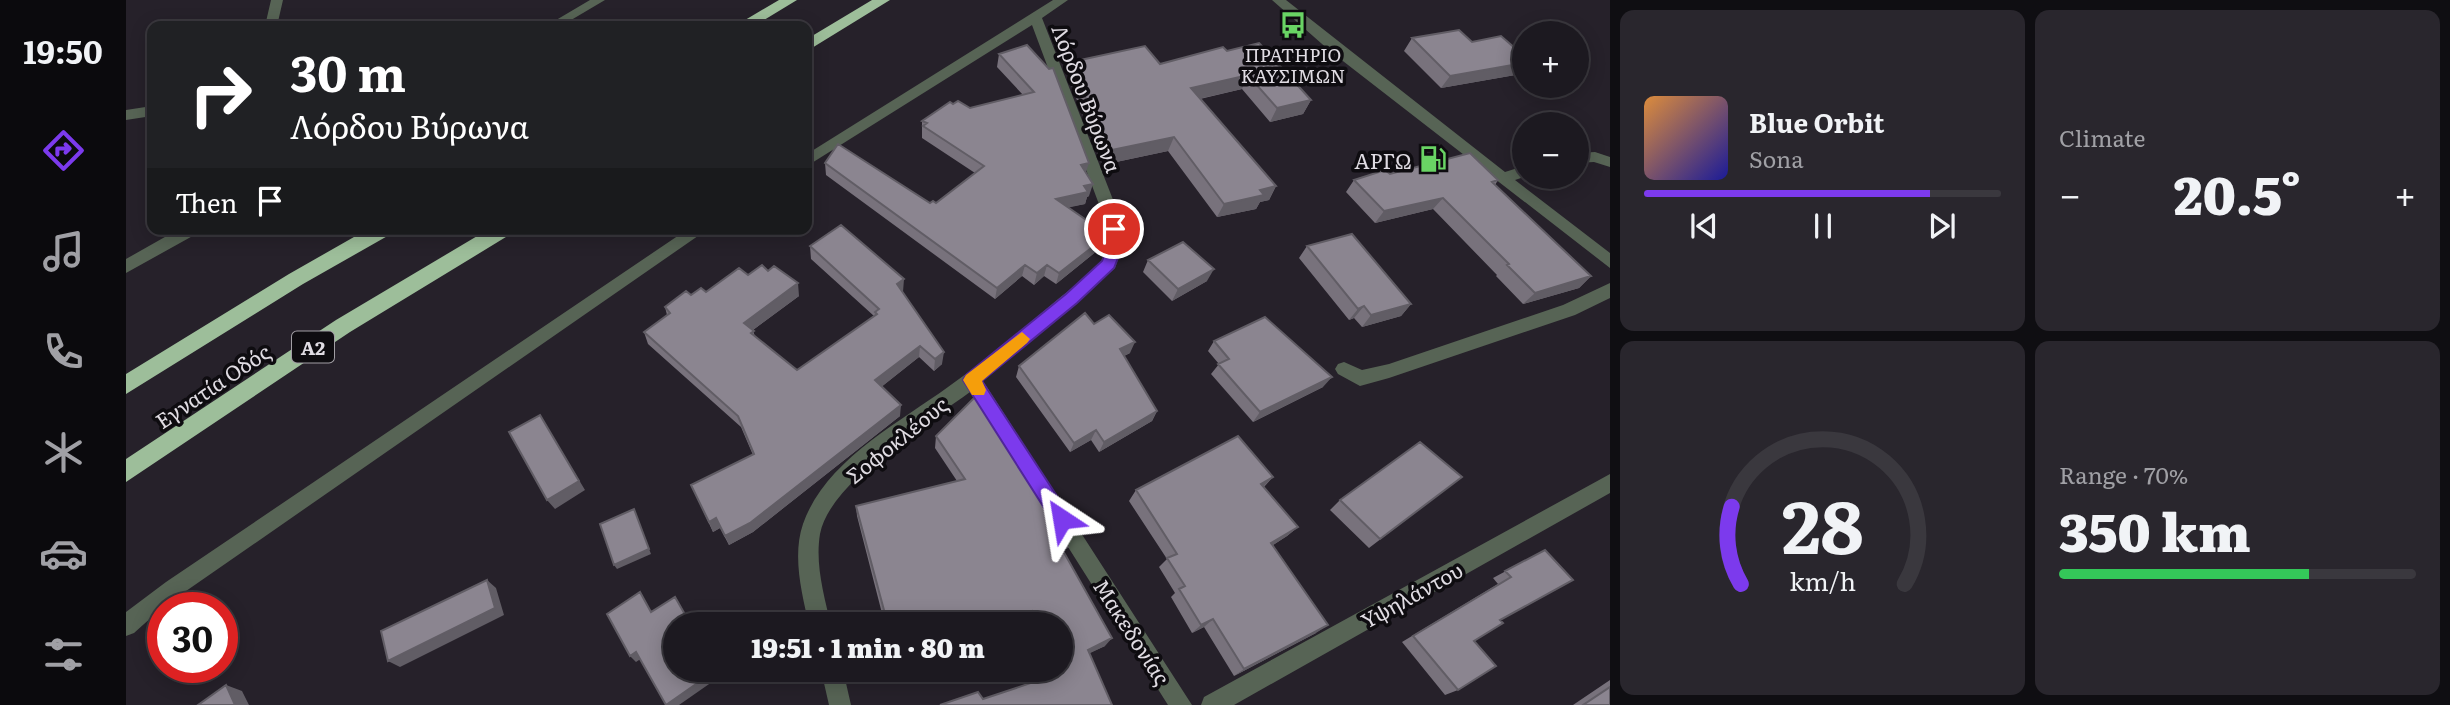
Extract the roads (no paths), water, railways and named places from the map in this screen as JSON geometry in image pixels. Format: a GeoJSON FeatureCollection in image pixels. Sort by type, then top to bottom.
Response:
{"type":"FeatureCollection","features":[{"type":"Feature","properties":{"kind":"highway"},"geometry":{"type":"LineString","coordinates":[[753,21],[790,0]]}},
{"type":"Feature","properties":{"kind":"highway"},"geometry":{"type":"LineString","coordinates":[[812,43],[883,0]]}},
{"type":"Feature","properties":{"kind":"highway","name":"Εγνατία Οδός"},"geometry":{"type":"LineString","coordinates":[[126,385],[296,279],[373,235]]}},
{"type":"Feature","properties":{"kind":"highway","name":"Εγνατία Οδός"},"geometry":{"type":"LineString","coordinates":[[126,472],[343,326],[494,235]]}},
{"type":"Feature","properties":{"kind":"street"},"geometry":{"type":"LineString","coordinates":[[272,21],[277,0]]}},
{"type":"Feature","properties":{"kind":"street"},"geometry":{"type":"LineString","coordinates":[[561,21],[599,0]]}},
{"type":"Feature","properties":{"kind":"street"},"geometry":{"type":"LineString","coordinates":[[812,158],[1062,0]]}},
{"type":"Feature","properties":{"kind":"street"},"geometry":{"type":"LineString","coordinates":[[1278,0],[1610,262]]}},
{"type":"Feature","properties":{"kind":"street","name":"Λόρδου Βύρωνα"},"geometry":{"type":"LineString","coordinates":[[972,380],[1109,264],[1116,243],[1111,215],[1035,16]]}},
{"type":"Feature","properties":{"kind":"street"},"geometry":{"type":"LineString","coordinates":[[126,114],[147,112]]}},
{"type":"Feature","properties":{"kind":"street"},"geometry":{"type":"LineString","coordinates":[[1589,157],[1610,162]]}},
{"type":"Feature","properties":{"kind":"street"},"geometry":{"type":"LineString","coordinates":[[1503,179],[1512,176]]}},
{"type":"Feature","properties":{"kind":"street"},"geometry":{"type":"LineString","coordinates":[[126,267],[182,235]]}},
{"type":"Feature","properties":{"kind":"street"},"geometry":{"type":"LineString","coordinates":[[126,625],[173,589],[691,235]]}},
{"type":"Feature","properties":{"kind":"street"},"geometry":{"type":"LineString","coordinates":[[1344,369],[1360,378],[1389,371],[1569,310],[1610,290]]}},
{"type":"Feature","properties":{"kind":"street","name":"Σοφοκλέους"},"geometry":{"type":"LineString","coordinates":[[817,612],[810,582],[812,526],[827,499],[852,470],[972,380]]}},
{"type":"Feature","properties":{"kind":"street","name":"Μακεδονίας"},"geometry":{"type":"LineString","coordinates":[[972,380],[1181,705]]}},
{"type":"Feature","properties":{"kind":"street","name":"Υψηλάντου"},"geometry":{"type":"LineString","coordinates":[[1212,705],[1610,483]]}},
{"type":"Feature","properties":{"kind":"street"},"geometry":{"type":"LineString","coordinates":[[835,682],[840,705]]}},
{"type":"Feature","properties":{"kind":"place","name":"ΠΡΑΤΗΡΙΟ ΚΑΥΣΙΜΩΝ"},"geometry":{"type":"Point","coordinates":[1293,25]}},
{"type":"Feature","properties":{"kind":"place","name":"ΑΡΓΩ"},"geometry":{"type":"Point","coordinates":[1433,159]}}]}
